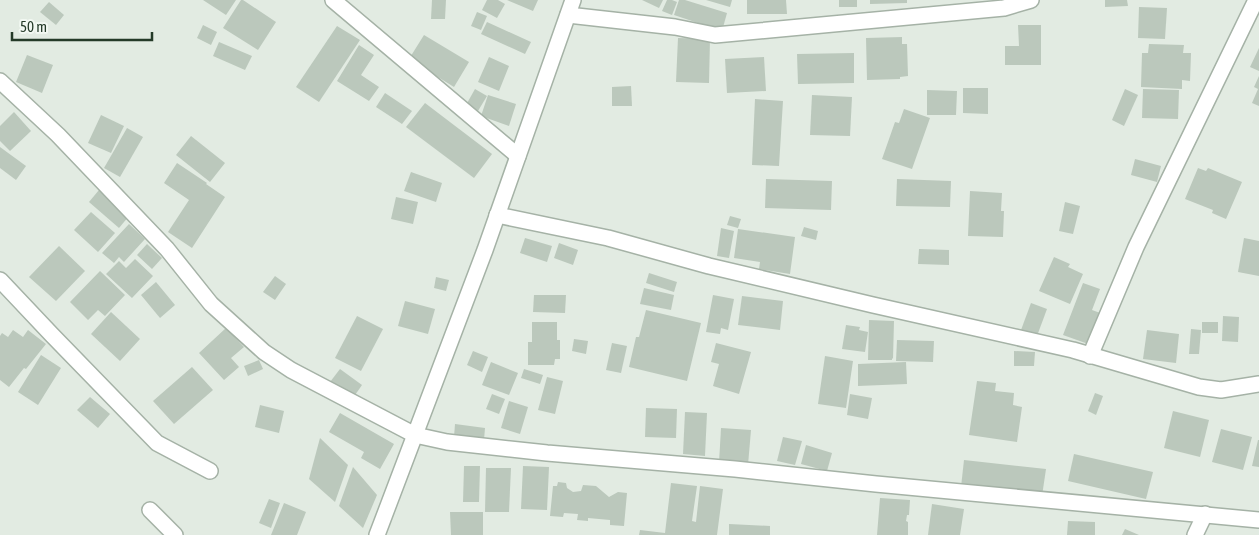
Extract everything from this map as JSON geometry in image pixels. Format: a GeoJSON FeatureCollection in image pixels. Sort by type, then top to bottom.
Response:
{"type":"FeatureCollection","features":[{"type":"Feature","properties":{"kind":"street"},"geometry":{"type":"LineString","coordinates":[[333,0],[518,156]]}},
{"type":"Feature","properties":{"kind":"street"},"geometry":{"type":"LineString","coordinates":[[377,535],[497,215],[573,0]]}},
{"type":"Feature","properties":{"kind":"street"},"geometry":{"type":"LineString","coordinates":[[568,16],[675,27],[714,35],[1004,8],[1031,0]]}},
{"type":"Feature","properties":{"kind":"street"},"geometry":{"type":"LineString","coordinates":[[1090,356],[1136,247],[1256,0]]}},
{"type":"Feature","properties":{"kind":"street"},"geometry":{"type":"LineString","coordinates":[[0,81],[58,135],[167,250],[211,304],[264,352],[291,370],[415,435],[447,442],[547,453],[735,469],[1259,520]]}},
{"type":"Feature","properties":{"kind":"street"},"geometry":{"type":"LineString","coordinates":[[497,215],[608,238],[709,266],[1073,350],[1199,388],[1221,390],[1259,384]]}},
{"type":"Feature","properties":{"kind":"street"},"geometry":{"type":"LineString","coordinates":[[0,280],[157,443],[210,471]]}},
{"type":"Feature","properties":{"kind":"street"},"geometry":{"type":"LineString","coordinates":[[150,510],[175,535]]}},
{"type":"Feature","properties":{"kind":"street"},"geometry":{"type":"LineString","coordinates":[[1195,535],[1205,514]]}},
{"type":"Feature","properties":{"kind":"building"},"geometry":{"type":"Polygon","coordinates":[[[203,0],[236,0],[226,15],[203,0]]]}},
{"type":"Feature","properties":{"kind":"building"},"geometry":{"type":"Polygon","coordinates":[[[241,0],[276,22],[258,50],[223,28],[241,0]]]}},
{"type":"Feature","properties":{"kind":"building"},"geometry":{"type":"Polygon","coordinates":[[[432,0],[446,0],[445,19],[431,19],[432,0]]]}},
{"type":"Feature","properties":{"kind":"building"},"geometry":{"type":"Polygon","coordinates":[[[487,0],[498,0],[505,4],[497,18],[482,10],[487,0]]]}},
{"type":"Feature","properties":{"kind":"building"},"geometry":{"type":"Polygon","coordinates":[[[507,0],[538,0],[533,11],[507,0]]]}},
{"type":"Feature","properties":{"kind":"building"},"geometry":{"type":"Polygon","coordinates":[[[642,0],[663,0],[659,8],[642,0]]]}},
{"type":"Feature","properties":{"kind":"building"},"geometry":{"type":"Polygon","coordinates":[[[667,0],[677,2],[672,15],[662,11],[667,0]]]}},
{"type":"Feature","properties":{"kind":"building"},"geometry":{"type":"Polygon","coordinates":[[[679,0],[685,0],[727,13],[722,31],[674,15],[679,0]]]}},
{"type":"Feature","properties":{"kind":"building"},"geometry":{"type":"Polygon","coordinates":[[[706,0],[732,0],[730,7],[706,0]]]}},
{"type":"Feature","properties":{"kind":"building"},"geometry":{"type":"Polygon","coordinates":[[[747,0],[786,0],[787,14],[747,14],[747,0]]]}},
{"type":"Feature","properties":{"kind":"building"},"geometry":{"type":"Polygon","coordinates":[[[839,0],[857,0],[857,7],[839,7],[839,0]]]}},
{"type":"Feature","properties":{"kind":"building"},"geometry":{"type":"Polygon","coordinates":[[[870,0],[907,0],[907,3],[870,4],[870,0]]]}},
{"type":"Feature","properties":{"kind":"building"},"geometry":{"type":"Polygon","coordinates":[[[1105,0],[1127,0],[1128,6],[1105,7],[1105,0]]]}},
{"type":"Feature","properties":{"kind":"building"},"geometry":{"type":"Polygon","coordinates":[[[49,2],[64,15],[56,25],[40,12],[49,2]]]}},
{"type":"Feature","properties":{"kind":"building"},"geometry":{"type":"Polygon","coordinates":[[[1139,7],[1167,8],[1165,39],[1138,38],[1139,7]]]}},
{"type":"Feature","properties":{"kind":"building"},"geometry":{"type":"Polygon","coordinates":[[[477,12],[487,16],[481,30],[471,26],[477,12]]]}},
{"type":"Feature","properties":{"kind":"building"},"geometry":{"type":"Polygon","coordinates":[[[487,22],[531,42],[525,54],[481,34],[487,22]]]}},
{"type":"Feature","properties":{"kind":"building"},"geometry":{"type":"Polygon","coordinates":[[[203,25],[217,32],[211,45],[197,38],[203,25]]]}},
{"type":"Feature","properties":{"kind":"building"},"geometry":{"type":"Polygon","coordinates":[[[1018,25],[1041,25],[1041,65],[1005,65],[1005,46],[1019,46],[1018,25]]]}},
{"type":"Feature","properties":{"kind":"building"},"geometry":{"type":"Polygon","coordinates":[[[337,26],[360,40],[319,102],[296,87],[337,26]]]}},
{"type":"Feature","properties":{"kind":"building"},"geometry":{"type":"Polygon","coordinates":[[[424,35],[469,62],[454,87],[409,59],[424,35]]]}},
{"type":"Feature","properties":{"kind":"building"},"geometry":{"type":"Polygon","coordinates":[[[902,37],[902,44],[907,44],[908,76],[900,77],[900,79],[867,80],[866,38],[902,37]]]}},
{"type":"Feature","properties":{"kind":"building"},"geometry":{"type":"Polygon","coordinates":[[[678,38],[710,39],[709,83],[676,82],[678,38]]]}},
{"type":"Feature","properties":{"kind":"building"},"geometry":{"type":"Polygon","coordinates":[[[219,42],[252,56],[245,70],[213,56],[219,42]]]}},
{"type":"Feature","properties":{"kind":"building"},"geometry":{"type":"Polygon","coordinates":[[[1149,44],[1184,45],[1183,53],[1191,53],[1190,81],[1182,80],[1182,89],[1141,87],[1142,53],[1148,53],[1149,44]]]}},
{"type":"Feature","properties":{"kind":"building"},"geometry":{"type":"Polygon","coordinates":[[[359,45],[374,55],[361,75],[379,87],[369,101],[337,81],[359,45]]]}},
{"type":"Feature","properties":{"kind":"building"},"geometry":{"type":"Polygon","coordinates":[[[1259,48],[1259,71],[1250,67],[1259,48]]]}},
{"type":"Feature","properties":{"kind":"building"},"geometry":{"type":"Polygon","coordinates":[[[854,53],[854,83],[798,84],[797,54],[854,53]]]}},
{"type":"Feature","properties":{"kind":"building"},"geometry":{"type":"Polygon","coordinates":[[[27,55],[53,65],[42,93],[16,82],[27,55]]]}},
{"type":"Feature","properties":{"kind":"building"},"geometry":{"type":"Polygon","coordinates":[[[489,57],[509,66],[499,91],[478,82],[489,57]]]}},
{"type":"Feature","properties":{"kind":"building"},"geometry":{"type":"Polygon","coordinates":[[[764,57],[766,91],[727,93],[725,59],[764,57]]]}},
{"type":"Feature","properties":{"kind":"building"},"geometry":{"type":"Polygon","coordinates":[[[1259,76],[1259,106],[1252,103],[1258,89],[1254,87],[1259,76]]]}},
{"type":"Feature","properties":{"kind":"building"},"geometry":{"type":"Polygon","coordinates":[[[631,86],[632,106],[612,106],[612,87],[631,86]]]}},
{"type":"Feature","properties":{"kind":"building"},"geometry":{"type":"Polygon","coordinates":[[[963,88],[988,88],[988,114],[963,113],[963,88]]]}},
{"type":"Feature","properties":{"kind":"building"},"geometry":{"type":"Polygon","coordinates":[[[475,89],[487,96],[478,111],[466,105],[475,89]]]}},
{"type":"Feature","properties":{"kind":"building"},"geometry":{"type":"Polygon","coordinates":[[[1125,89],[1138,95],[1124,126],[1112,120],[1125,89]]]}},
{"type":"Feature","properties":{"kind":"building"},"geometry":{"type":"Polygon","coordinates":[[[1143,89],[1179,90],[1178,119],[1142,118],[1143,89]]]}},
{"type":"Feature","properties":{"kind":"building"},"geometry":{"type":"Polygon","coordinates":[[[927,90],[957,91],[956,115],[927,115],[927,90]]]}},
{"type":"Feature","properties":{"kind":"building"},"geometry":{"type":"Polygon","coordinates":[[[385,93],[412,111],[402,124],[376,107],[385,93]]]}},
{"type":"Feature","properties":{"kind":"building"},"geometry":{"type":"Polygon","coordinates":[[[488,95],[516,104],[509,126],[481,116],[488,95]]]}},
{"type":"Feature","properties":{"kind":"building"},"geometry":{"type":"Polygon","coordinates":[[[812,95],[852,97],[850,136],[810,135],[812,95]]]}},
{"type":"Feature","properties":{"kind":"building"},"geometry":{"type":"Polygon","coordinates":[[[755,99],[783,101],[779,166],[752,165],[755,99]]]}},
{"type":"Feature","properties":{"kind":"building"},"geometry":{"type":"Polygon","coordinates":[[[425,103],[492,154],[474,178],[406,127],[425,103]]]}},
{"type":"Feature","properties":{"kind":"building"},"geometry":{"type":"Polygon","coordinates":[[[904,109],[930,118],[912,169],[882,159],[895,122],[899,123],[904,109]]]}},
{"type":"Feature","properties":{"kind":"building"},"geometry":{"type":"Polygon","coordinates":[[[14,112],[31,131],[10,151],[0,141],[0,126],[14,112]]]}},
{"type":"Feature","properties":{"kind":"building"},"geometry":{"type":"Polygon","coordinates":[[[101,115],[124,126],[111,153],[88,143],[101,115]]]}},
{"type":"Feature","properties":{"kind":"building"},"geometry":{"type":"Polygon","coordinates":[[[127,128],[143,137],[120,177],[104,168],[127,128]]]}},
{"type":"Feature","properties":{"kind":"building"},"geometry":{"type":"Polygon","coordinates":[[[191,136],[225,163],[210,182],[176,155],[191,136]]]}},
{"type":"Feature","properties":{"kind":"building"},"geometry":{"type":"Polygon","coordinates":[[[0,147],[26,166],[16,180],[0,168],[0,147]]]}},
{"type":"Feature","properties":{"kind":"building"},"geometry":{"type":"Polygon","coordinates":[[[1135,159],[1161,166],[1157,182],[1131,175],[1135,159]]]}},
{"type":"Feature","properties":{"kind":"building"},"geometry":{"type":"Polygon","coordinates":[[[177,163],[225,197],[192,248],[168,232],[189,200],[164,183],[177,163]]]}},
{"type":"Feature","properties":{"kind":"building"},"geometry":{"type":"Polygon","coordinates":[[[1198,168],[1206,171],[1208,168],[1242,182],[1226,219],[1212,213],[1213,210],[1185,199],[1198,168]]]}},
{"type":"Feature","properties":{"kind":"building"},"geometry":{"type":"Polygon","coordinates":[[[411,172],[442,183],[436,202],[404,191],[411,172]]]}},
{"type":"Feature","properties":{"kind":"building"},"geometry":{"type":"Polygon","coordinates":[[[766,179],[832,181],[831,210],[765,208],[766,179]]]}},
{"type":"Feature","properties":{"kind":"building"},"geometry":{"type":"Polygon","coordinates":[[[897,179],[951,181],[950,207],[896,206],[897,179]]]}},
{"type":"Feature","properties":{"kind":"building"},"geometry":{"type":"Polygon","coordinates":[[[99,190],[129,216],[119,228],[89,202],[99,190]]]}},
{"type":"Feature","properties":{"kind":"building"},"geometry":{"type":"Polygon","coordinates":[[[970,191],[1002,193],[1001,211],[1004,211],[1003,237],[968,236],[970,191]]]}},
{"type":"Feature","properties":{"kind":"building"},"geometry":{"type":"Polygon","coordinates":[[[396,197],[418,202],[413,224],[391,219],[396,197]]]}},
{"type":"Feature","properties":{"kind":"building"},"geometry":{"type":"Polygon","coordinates":[[[1065,202],[1080,206],[1073,234],[1059,231],[1065,202]]]}},
{"type":"Feature","properties":{"kind":"building"},"geometry":{"type":"Polygon","coordinates":[[[91,212],[115,233],[98,252],[74,230],[91,212]]]}},
{"type":"Feature","properties":{"kind":"building"},"geometry":{"type":"Polygon","coordinates":[[[730,216],[741,219],[738,228],[727,225],[730,216]]]}},
{"type":"Feature","properties":{"kind":"building"},"geometry":{"type":"Polygon","coordinates":[[[129,224],[145,239],[124,262],[119,257],[114,263],[102,253],[129,224]]]}},
{"type":"Feature","properties":{"kind":"building"},"geometry":{"type":"Polygon","coordinates":[[[804,227],[818,231],[816,240],[801,236],[804,227]]]}},
{"type":"Feature","properties":{"kind":"building"},"geometry":{"type":"Polygon","coordinates":[[[721,228],[734,231],[729,258],[717,256],[721,228]]]}},
{"type":"Feature","properties":{"kind":"building"},"geometry":{"type":"Polygon","coordinates":[[[738,229],[795,237],[790,274],[759,269],[760,262],[734,258],[738,229]]]}},
{"type":"Feature","properties":{"kind":"building"},"geometry":{"type":"Polygon","coordinates":[[[525,238],[552,246],[547,262],[520,253],[525,238]]]}},
{"type":"Feature","properties":{"kind":"building"},"geometry":{"type":"Polygon","coordinates":[[[1244,238],[1259,241],[1259,276],[1238,272],[1244,238]]]}},
{"type":"Feature","properties":{"kind":"building"},"geometry":{"type":"Polygon","coordinates":[[[559,243],[578,250],[573,265],[554,258],[559,243]]]}},
{"type":"Feature","properties":{"kind":"building"},"geometry":{"type":"Polygon","coordinates":[[[147,244],[162,258],[152,269],[137,255],[147,244]]]}},
{"type":"Feature","properties":{"kind":"building"},"geometry":{"type":"Polygon","coordinates":[[[59,246],[85,271],[56,301],[29,277],[59,246]]]}},
{"type":"Feature","properties":{"kind":"building"},"geometry":{"type":"Polygon","coordinates":[[[919,249],[949,250],[949,265],[918,264],[919,249]]]}},
{"type":"Feature","properties":{"kind":"building"},"geometry":{"type":"Polygon","coordinates":[[[1054,257],[1070,264],[1068,267],[1083,274],[1070,304],[1039,291],[1054,257]]]}},
{"type":"Feature","properties":{"kind":"building"},"geometry":{"type":"Polygon","coordinates":[[[135,259],[153,276],[132,298],[106,274],[119,261],[126,268],[135,259]]]}},
{"type":"Feature","properties":{"kind":"building"},"geometry":{"type":"Polygon","coordinates":[[[100,271],[125,295],[105,316],[98,310],[88,320],[70,302],[100,271]]]}},
{"type":"Feature","properties":{"kind":"building"},"geometry":{"type":"Polygon","coordinates":[[[649,273],[677,282],[674,292],[646,283],[649,273]]]}},
{"type":"Feature","properties":{"kind":"building"},"geometry":{"type":"Polygon","coordinates":[[[275,276],[286,284],[275,300],[263,292],[275,276]]]}},
{"type":"Feature","properties":{"kind":"building"},"geometry":{"type":"Polygon","coordinates":[[[436,277],[449,280],[446,291],[434,288],[436,277]]]}},
{"type":"Feature","properties":{"kind":"building"},"geometry":{"type":"Polygon","coordinates":[[[156,282],[175,305],[160,318],[141,295],[156,282]]]}},
{"type":"Feature","properties":{"kind":"building"},"geometry":{"type":"Polygon","coordinates":[[[1083,283],[1100,289],[1092,310],[1103,314],[1091,345],[1063,335],[1083,283]]]}},
{"type":"Feature","properties":{"kind":"building"},"geometry":{"type":"Polygon","coordinates":[[[644,288],[674,295],[671,310],[640,304],[644,288]]]}},
{"type":"Feature","properties":{"kind":"building"},"geometry":{"type":"Polygon","coordinates":[[[534,295],[566,295],[565,313],[533,312],[534,295]]]}},
{"type":"Feature","properties":{"kind":"building"},"geometry":{"type":"Polygon","coordinates":[[[713,295],[734,299],[728,330],[721,328],[720,334],[706,332],[713,295]]]}},
{"type":"Feature","properties":{"kind":"building"},"geometry":{"type":"Polygon","coordinates":[[[742,296],[783,301],[780,330],[738,325],[742,296]]]}},
{"type":"Feature","properties":{"kind":"building"},"geometry":{"type":"Polygon","coordinates":[[[405,301],[435,309],[428,334],[398,326],[405,301]]]}},
{"type":"Feature","properties":{"kind":"building"},"geometry":{"type":"Polygon","coordinates":[[[1031,303],[1047,309],[1037,336],[1021,330],[1031,303]]]}},
{"type":"Feature","properties":{"kind":"building"},"geometry":{"type":"Polygon","coordinates":[[[646,310],[701,323],[687,381],[629,367],[636,337],[639,337],[646,310]]]}},
{"type":"Feature","properties":{"kind":"building"},"geometry":{"type":"Polygon","coordinates":[[[111,312],[140,339],[120,361],[91,334],[111,312]]]}},
{"type":"Feature","properties":{"kind":"building"},"geometry":{"type":"Polygon","coordinates":[[[357,316],[383,329],[361,371],[335,358],[357,316]]]}},
{"type":"Feature","properties":{"kind":"building"},"geometry":{"type":"Polygon","coordinates":[[[1223,316],[1239,317],[1238,342],[1222,341],[1223,316]]]}},
{"type":"Feature","properties":{"kind":"building"},"geometry":{"type":"Polygon","coordinates":[[[869,320],[894,321],[892,360],[868,360],[869,320]]]}},
{"type":"Feature","properties":{"kind":"building"},"geometry":{"type":"Polygon","coordinates":[[[532,322],[557,322],[557,340],[560,340],[560,359],[555,359],[554,365],[528,365],[528,342],[532,342],[532,322]]]}},
{"type":"Feature","properties":{"kind":"building"},"geometry":{"type":"Polygon","coordinates":[[[1202,322],[1218,322],[1218,333],[1202,333],[1202,322]]]}},
{"type":"Feature","properties":{"kind":"building"},"geometry":{"type":"Polygon","coordinates":[[[846,325],[860,327],[859,330],[868,332],[865,352],[842,349],[846,325]]]}},
{"type":"Feature","properties":{"kind":"building"},"geometry":{"type":"Polygon","coordinates":[[[226,328],[244,347],[231,358],[239,367],[224,380],[199,353],[226,328]]]}},
{"type":"Feature","properties":{"kind":"building"},"geometry":{"type":"Polygon","coordinates":[[[1191,329],[1201,330],[1199,354],[1189,354],[1191,329]]]}},
{"type":"Feature","properties":{"kind":"building"},"geometry":{"type":"Polygon","coordinates":[[[13,330],[23,337],[28,330],[46,344],[9,387],[0,380],[0,336],[2,333],[8,337],[13,330]]]}},
{"type":"Feature","properties":{"kind":"building"},"geometry":{"type":"Polygon","coordinates":[[[1147,330],[1179,334],[1176,363],[1143,359],[1147,330]]]}},
{"type":"Feature","properties":{"kind":"building"},"geometry":{"type":"Polygon","coordinates":[[[574,339],[588,341],[586,354],[572,351],[574,339]]]}},
{"type":"Feature","properties":{"kind":"building"},"geometry":{"type":"Polygon","coordinates":[[[897,340],[934,341],[933,362],[896,361],[897,340]]]}},
{"type":"Feature","properties":{"kind":"building"},"geometry":{"type":"Polygon","coordinates":[[[612,343],[627,346],[621,373],[606,370],[612,343]]]}},
{"type":"Feature","properties":{"kind":"building"},"geometry":{"type":"Polygon","coordinates":[[[716,343],[751,352],[739,394],[713,386],[719,364],[711,362],[716,343]]]}},
{"type":"Feature","properties":{"kind":"building"},"geometry":{"type":"Polygon","coordinates":[[[473,351],[488,357],[482,372],[467,365],[473,351]]]}},
{"type":"Feature","properties":{"kind":"building"},"geometry":{"type":"Polygon","coordinates":[[[1014,351],[1035,352],[1034,366],[1014,366],[1014,351]]]}},
{"type":"Feature","properties":{"kind":"building"},"geometry":{"type":"Polygon","coordinates":[[[41,355],[61,368],[38,405],[18,392],[41,355]]]}},
{"type":"Feature","properties":{"kind":"building"},"geometry":{"type":"Polygon","coordinates":[[[825,356],[853,361],[846,408],[818,404],[825,356]]]}},
{"type":"Feature","properties":{"kind":"building"},"geometry":{"type":"Polygon","coordinates":[[[259,360],[263,369],[248,376],[244,366],[259,360]]]}},
{"type":"Feature","properties":{"kind":"building"},"geometry":{"type":"Polygon","coordinates":[[[491,362],[518,373],[509,395],[482,385],[491,362]]]}},
{"type":"Feature","properties":{"kind":"building"},"geometry":{"type":"Polygon","coordinates":[[[906,362],[907,384],[858,386],[858,364],[906,362]]]}},
{"type":"Feature","properties":{"kind":"building"},"geometry":{"type":"Polygon","coordinates":[[[192,367],[213,390],[174,424],[153,401],[192,367]]]}},
{"type":"Feature","properties":{"kind":"building"},"geometry":{"type":"Polygon","coordinates":[[[340,369],[362,385],[353,398],[330,382],[340,369]]]}},
{"type":"Feature","properties":{"kind":"building"},"geometry":{"type":"Polygon","coordinates":[[[524,369],[543,375],[540,384],[521,378],[524,369]]]}},
{"type":"Feature","properties":{"kind":"building"},"geometry":{"type":"Polygon","coordinates":[[[547,377],[563,381],[555,414],[538,410],[547,377]]]}},
{"type":"Feature","properties":{"kind":"building"},"geometry":{"type":"Polygon","coordinates":[[[977,381],[996,383],[995,391],[1014,393],[1013,405],[1022,407],[1017,442],[969,435],[977,381]]]}},
{"type":"Feature","properties":{"kind":"building"},"geometry":{"type":"Polygon","coordinates":[[[1095,393],[1103,396],[1096,415],[1088,411],[1095,393]]]}},
{"type":"Feature","properties":{"kind":"building"},"geometry":{"type":"Polygon","coordinates":[[[492,394],[505,399],[499,414],[486,409],[492,394]]]}},
{"type":"Feature","properties":{"kind":"building"},"geometry":{"type":"Polygon","coordinates":[[[850,394],[872,398],[868,419],[847,415],[850,394]]]}},
{"type":"Feature","properties":{"kind":"building"},"geometry":{"type":"Polygon","coordinates":[[[90,397],[110,414],[98,428],[77,410],[90,397]]]}},
{"type":"Feature","properties":{"kind":"building"},"geometry":{"type":"Polygon","coordinates":[[[509,401],[528,407],[520,434],[501,428],[509,401]]]}},
{"type":"Feature","properties":{"kind":"building"},"geometry":{"type":"Polygon","coordinates":[[[260,405],[284,411],[279,433],[255,427],[260,405]]]}},
{"type":"Feature","properties":{"kind":"building"},"geometry":{"type":"Polygon","coordinates":[[[646,408],[677,409],[676,438],[645,437],[646,408]]]}},
{"type":"Feature","properties":{"kind":"building"},"geometry":{"type":"Polygon","coordinates":[[[1173,411],[1209,420],[1200,457],[1164,448],[1173,411]]]}},
{"type":"Feature","properties":{"kind":"building"},"geometry":{"type":"Polygon","coordinates":[[[685,412],[707,413],[705,456],[683,454],[685,412]]]}},
{"type":"Feature","properties":{"kind":"building"},"geometry":{"type":"Polygon","coordinates":[[[340,413],[394,444],[380,469],[361,458],[364,452],[329,432],[340,413]]]}},
{"type":"Feature","properties":{"kind":"building"},"geometry":{"type":"Polygon","coordinates":[[[455,424],[485,428],[484,440],[454,437],[455,424]]]}},
{"type":"Feature","properties":{"kind":"building"},"geometry":{"type":"Polygon","coordinates":[[[721,428],[751,430],[748,465],[719,463],[721,428]]]}},
{"type":"Feature","properties":{"kind":"building"},"geometry":{"type":"Polygon","coordinates":[[[1221,429],[1252,437],[1243,470],[1212,462],[1221,429]]]}},
{"type":"Feature","properties":{"kind":"building"},"geometry":{"type":"Polygon","coordinates":[[[783,437],[802,441],[795,465],[777,461],[783,437]]]}},
{"type":"Feature","properties":{"kind":"building"},"geometry":{"type":"Polygon","coordinates":[[[320,438],[348,465],[335,502],[309,479],[320,438]]]}},
{"type":"Feature","properties":{"kind":"building"},"geometry":{"type":"Polygon","coordinates":[[[1259,440],[1259,467],[1252,466],[1259,440]]]}},
{"type":"Feature","properties":{"kind":"building"},"geometry":{"type":"Polygon","coordinates":[[[806,445],[832,453],[827,471],[801,464],[806,445]]]}},
{"type":"Feature","properties":{"kind":"building"},"geometry":{"type":"Polygon","coordinates":[[[1074,454],[1153,472],[1146,499],[1068,481],[1074,454]]]}},
{"type":"Feature","properties":{"kind":"building"},"geometry":{"type":"Polygon","coordinates":[[[964,460],[1046,469],[1042,496],[961,487],[964,460]]]}},
{"type":"Feature","properties":{"kind":"building"},"geometry":{"type":"Polygon","coordinates":[[[464,466],[480,466],[479,502],[463,502],[464,466]]]}},
{"type":"Feature","properties":{"kind":"building"},"geometry":{"type":"Polygon","coordinates":[[[523,466],[549,467],[547,510],[521,509],[523,466]]]}},
{"type":"Feature","properties":{"kind":"building"},"geometry":{"type":"Polygon","coordinates":[[[353,467],[377,495],[363,528],[339,506],[353,467]]]}},
{"type":"Feature","properties":{"kind":"building"},"geometry":{"type":"Polygon","coordinates":[[[486,468],[511,468],[509,512],[485,512],[486,468]]]}},
{"type":"Feature","properties":{"kind":"building"},"geometry":{"type":"Polygon","coordinates":[[[558,482],[566,483],[567,488],[573,492],[581,491],[583,485],[596,486],[609,497],[618,492],[627,493],[624,526],[610,525],[610,520],[588,518],[588,521],[577,520],[578,514],[564,513],[563,517],[550,516],[553,486],[557,486],[558,482]]]}},
{"type":"Feature","properties":{"kind":"building"},"geometry":{"type":"Polygon","coordinates":[[[671,483],[697,486],[692,521],[696,522],[700,486],[723,489],[717,535],[639,535],[640,530],[665,533],[671,483]]]}},
{"type":"Feature","properties":{"kind":"building"},"geometry":{"type":"Polygon","coordinates":[[[880,498],[910,500],[909,515],[907,515],[906,521],[908,522],[908,535],[877,535],[880,498]]]}},
{"type":"Feature","properties":{"kind":"building"},"geometry":{"type":"Polygon","coordinates":[[[269,499],[280,503],[271,528],[259,523],[269,499]]]}},
{"type":"Feature","properties":{"kind":"building"},"geometry":{"type":"Polygon","coordinates":[[[284,503],[306,512],[297,535],[271,535],[284,503]]]}},
{"type":"Feature","properties":{"kind":"building"},"geometry":{"type":"Polygon","coordinates":[[[932,504],[964,509],[960,535],[928,535],[932,504]]]}},
{"type":"Feature","properties":{"kind":"building"},"geometry":{"type":"Polygon","coordinates":[[[450,512],[483,512],[483,535],[451,535],[450,512]]]}},
{"type":"Feature","properties":{"kind":"building"},"geometry":{"type":"Polygon","coordinates":[[[1068,521],[1095,522],[1095,535],[1067,535],[1068,521]]]}},
{"type":"Feature","properties":{"kind":"building"},"geometry":{"type":"Polygon","coordinates":[[[729,524],[770,526],[770,535],[729,535],[729,524]]]}},
{"type":"Feature","properties":{"kind":"building"},"geometry":{"type":"Polygon","coordinates":[[[1125,529],[1139,535],[1122,535],[1125,529]]]}}]}
